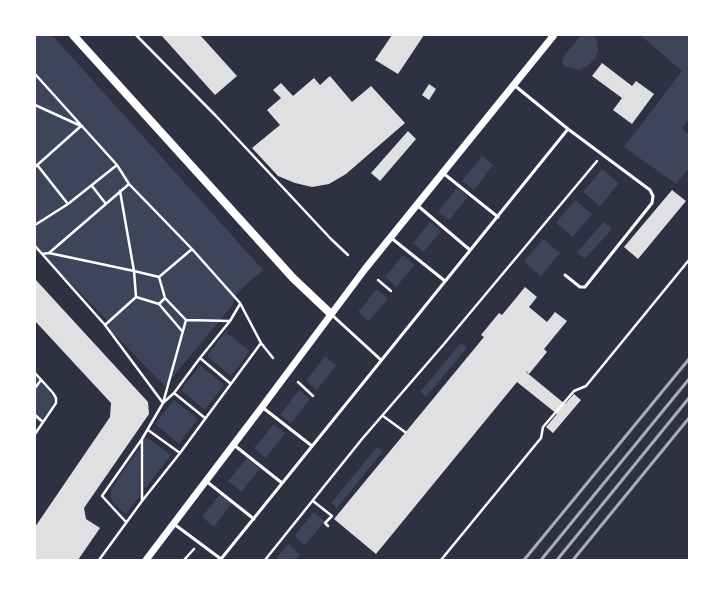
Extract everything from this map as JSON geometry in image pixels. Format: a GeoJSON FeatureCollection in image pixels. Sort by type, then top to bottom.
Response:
{"type":"FeatureCollection","features":[{"type":"Feature","properties":{"kind":"main road"},"geometry":{"type":"LineString","coordinates":[[73,35],[293,278],[331,314]]}},
{"type":"Feature","properties":{"kind":"street"},"geometry":{"type":"LineString","coordinates":[[146,560],[390,237],[554,35]]}},
{"type":"Feature","properties":{"kind":"lane"},"geometry":{"type":"LineString","coordinates":[[514,85],[568,129],[650,190],[653,196],[652,203],[585,287],[580,287],[565,275]]}},
{"type":"Feature","properties":{"kind":"lane"},"geometry":{"type":"LineString","coordinates":[[174,523],[221,559],[568,129]]}},
{"type":"Feature","properties":{"kind":"lane"},"geometry":{"type":"LineString","coordinates":[[443,173],[498,216]]}},
{"type":"Feature","properties":{"kind":"lane"},"geometry":{"type":"LineString","coordinates":[[417,205],[470,250]]}},
{"type":"Feature","properties":{"kind":"lane"},"geometry":{"type":"LineString","coordinates":[[390,237],[445,281]]}},
{"type":"Feature","properties":{"kind":"lane"},"geometry":{"type":"LineString","coordinates":[[331,314],[381,360]]}},
{"type":"Feature","properties":{"kind":"lane"},"geometry":{"type":"LineString","coordinates":[[262,407],[312,446]]}},
{"type":"Feature","properties":{"kind":"lane"},"geometry":{"type":"LineString","coordinates":[[234,445],[282,484]]}},
{"type":"Feature","properties":{"kind":"lane"},"geometry":{"type":"LineString","coordinates":[[206,480],[254,519]]}},
{"type":"Feature","properties":{"kind":"path"},"geometry":{"type":"LineString","coordinates":[[136,35],[216,116],[331,239],[348,255]]}},
{"type":"Feature","properties":{"kind":"path"},"geometry":{"type":"LineString","coordinates":[[35,74],[117,165],[129,184],[192,249],[240,303],[261,343],[273,358]]}},
{"type":"Feature","properties":{"kind":"path"},"geometry":{"type":"LineString","coordinates":[[35,105],[81,126]]}},
{"type":"Feature","properties":{"kind":"path"},"geometry":{"type":"LineString","coordinates":[[68,204],[36,166],[81,126]]}},
{"type":"Feature","properties":{"kind":"path"},"geometry":{"type":"LineString","coordinates":[[265,560],[362,439],[383,416],[602,154]]}},
{"type":"Feature","properties":{"kind":"path"},"geometry":{"type":"LineString","coordinates":[[35,225],[68,204],[117,165]]}},
{"type":"Feature","properties":{"kind":"path"},"geometry":{"type":"LineString","coordinates":[[49,253],[129,184]]}},
{"type":"Feature","properties":{"kind":"path"},"geometry":{"type":"LineString","coordinates":[[92,186],[106,204]]}},
{"type":"Feature","properties":{"kind":"path"},"geometry":{"type":"LineString","coordinates":[[120,191],[134,271],[136,296]]}},
{"type":"Feature","properties":{"kind":"path"},"geometry":{"type":"LineString","coordinates":[[35,246],[105,325],[163,403]]}},
{"type":"Feature","properties":{"kind":"path"},"geometry":{"type":"LineString","coordinates":[[159,277],[192,249]]}},
{"type":"Feature","properties":{"kind":"path"},"geometry":{"type":"LineString","coordinates":[[42,254],[49,253],[159,277]]}},
{"type":"Feature","properties":{"kind":"path"},"geometry":{"type":"LineString","coordinates":[[441,560],[541,438],[544,427],[574,391],[586,386],[689,260]]}},
{"type":"Feature","properties":{"kind":"path"},"geometry":{"type":"LineString","coordinates":[[159,277],[165,298],[186,320],[230,321]]}},
{"type":"Feature","properties":{"kind":"path"},"geometry":{"type":"LineString","coordinates":[[378,280],[391,291]]}},
{"type":"Feature","properties":{"kind":"path"},"geometry":{"type":"LineString","coordinates":[[105,325],[136,296]]}},
{"type":"Feature","properties":{"kind":"path"},"geometry":{"type":"LineString","coordinates":[[136,296],[159,304],[182,331]]}},
{"type":"Feature","properties":{"kind":"path"},"geometry":{"type":"LineString","coordinates":[[159,304],[165,298]]}},
{"type":"Feature","properties":{"kind":"path"},"geometry":{"type":"LineString","coordinates":[[163,403],[174,393],[230,321],[240,303]]}},
{"type":"Feature","properties":{"kind":"path"},"geometry":{"type":"LineString","coordinates":[[126,522],[102,496],[148,430],[163,403],[186,320]]}},
{"type":"Feature","properties":{"kind":"path"},"geometry":{"type":"LineString","coordinates":[[99,560],[261,343]]}},
{"type":"Feature","properties":{"kind":"path"},"geometry":{"type":"LineString","coordinates":[[200,358],[231,384]]}},
{"type":"Feature","properties":{"kind":"path"},"geometry":{"type":"LineString","coordinates":[[35,373],[56,398],[56,403],[35,434]]}},
{"type":"Feature","properties":{"kind":"path"},"geometry":{"type":"LineString","coordinates":[[35,388],[41,380]]}},
{"type":"Feature","properties":{"kind":"path"},"geometry":{"type":"LineString","coordinates":[[298,382],[313,396]]}},
{"type":"Feature","properties":{"kind":"path"},"geometry":{"type":"LineString","coordinates":[[174,393],[205,418]]}},
{"type":"Feature","properties":{"kind":"path"},"geometry":{"type":"LineString","coordinates":[[35,415],[44,422]]}},
{"type":"Feature","properties":{"kind":"path"},"geometry":{"type":"LineString","coordinates":[[383,416],[405,432]]}},
{"type":"Feature","properties":{"kind":"path"},"geometry":{"type":"LineString","coordinates":[[148,430],[180,453]]}},
{"type":"Feature","properties":{"kind":"path"},"geometry":{"type":"LineString","coordinates":[[142,439],[142,501]]}},
{"type":"Feature","properties":{"kind":"path"},"geometry":{"type":"LineString","coordinates":[[313,501],[332,516],[325,524],[328,526]]}},
{"type":"Feature","properties":{"kind":"shaded area"},"geometry":{"type":"Polygon","coordinates":[[[35,35],[52,35],[263,270],[237,293],[232,306],[165,386],[111,331],[106,319],[51,264],[35,245],[35,35]]]}},
{"type":"Feature","properties":{"kind":"shaded area"},"geometry":{"type":"Polygon","coordinates":[[[581,35],[594,35],[597,41],[598,51],[595,58],[590,64],[579,70],[564,66],[562,62],[564,56],[581,35]]]}},
{"type":"Feature","properties":{"kind":"shaded area"},"geometry":{"type":"Polygon","coordinates":[[[640,35],[689,35],[689,119],[682,128],[689,135],[689,168],[676,184],[624,147],[682,71],[640,35]]]}},
{"type":"Feature","properties":{"kind":"shaded area"},"geometry":{"type":"Polygon","coordinates":[[[482,156],[493,165],[474,190],[462,181],[482,156]]]}},
{"type":"Feature","properties":{"kind":"shaded area"},"geometry":{"type":"Polygon","coordinates":[[[602,169],[619,183],[600,206],[583,192],[602,169]]]}},
{"type":"Feature","properties":{"kind":"shaded area"},"geometry":{"type":"Polygon","coordinates":[[[457,188],[468,197],[449,220],[438,212],[457,188]]]}},
{"type":"Feature","properties":{"kind":"shaded area"},"geometry":{"type":"Polygon","coordinates":[[[575,200],[592,214],[573,237],[556,223],[575,200]]]}},
{"type":"Feature","properties":{"kind":"shaded area"},"geometry":{"type":"Polygon","coordinates":[[[430,222],[441,231],[424,252],[413,243],[430,222]]]}},
{"type":"Feature","properties":{"kind":"shaded area"},"geometry":{"type":"Polygon","coordinates":[[[604,222],[612,229],[585,259],[577,252],[604,222]]]}},
{"type":"Feature","properties":{"kind":"shaded area"},"geometry":{"type":"Polygon","coordinates":[[[543,239],[560,253],[541,276],[524,262],[543,239]]]}},
{"type":"Feature","properties":{"kind":"shaded area"},"geometry":{"type":"Polygon","coordinates":[[[403,255],[415,265],[396,287],[385,277],[403,255]]]}},
{"type":"Feature","properties":{"kind":"shaded area"},"geometry":{"type":"Polygon","coordinates":[[[377,289],[388,298],[369,321],[358,312],[377,289]]]}},
{"type":"Feature","properties":{"kind":"shaded area"},"geometry":{"type":"Polygon","coordinates":[[[225,332],[250,351],[231,376],[207,356],[225,332]]]}},
{"type":"Feature","properties":{"kind":"shaded area"},"geometry":{"type":"Polygon","coordinates":[[[461,343],[467,348],[426,397],[420,392],[461,343]]]}},
{"type":"Feature","properties":{"kind":"shaded area"},"geometry":{"type":"Polygon","coordinates":[[[325,356],[336,365],[317,390],[306,381],[325,356]]]}},
{"type":"Feature","properties":{"kind":"shaded area"},"geometry":{"type":"Polygon","coordinates":[[[200,365],[224,385],[205,410],[181,390],[200,365]]]}},
{"type":"Feature","properties":{"kind":"shaded area"},"geometry":{"type":"Polygon","coordinates":[[[35,375],[54,398],[52,405],[39,423],[35,420],[35,375]]]}},
{"type":"Feature","properties":{"kind":"shaded area"},"geometry":{"type":"Polygon","coordinates":[[[299,390],[310,399],[291,423],[280,415],[299,390]]]}},
{"type":"Feature","properties":{"kind":"shaded area"},"geometry":{"type":"Polygon","coordinates":[[[174,400],[198,419],[179,444],[155,424],[174,400]]]}},
{"type":"Feature","properties":{"kind":"shaded area"},"geometry":{"type":"Polygon","coordinates":[[[274,424],[285,433],[266,458],[254,448],[274,424]]]}},
{"type":"Feature","properties":{"kind":"shaded area"},"geometry":{"type":"Polygon","coordinates":[[[146,437],[171,455],[146,488],[144,487],[144,438],[146,437]]]}},
{"type":"Feature","properties":{"kind":"shaded area"},"geometry":{"type":"Polygon","coordinates":[[[377,447],[383,451],[337,508],[331,503],[377,447]]]}},
{"type":"Feature","properties":{"kind":"shaded area"},"geometry":{"type":"Polygon","coordinates":[[[138,449],[140,450],[139,497],[126,514],[113,502],[111,497],[111,489],[138,449]]]}},
{"type":"Feature","properties":{"kind":"shaded area"},"geometry":{"type":"Polygon","coordinates":[[[247,458],[260,469],[241,492],[228,481],[247,458]]]}},
{"type":"Feature","properties":{"kind":"shaded area"},"geometry":{"type":"Polygon","coordinates":[[[220,494],[232,503],[214,527],[202,517],[220,494]]]}},
{"type":"Feature","properties":{"kind":"shaded area"},"geometry":{"type":"Polygon","coordinates":[[[314,512],[325,521],[305,545],[294,536],[314,512]]]}},
{"type":"Feature","properties":{"kind":"shaded area"},"geometry":{"type":"Polygon","coordinates":[[[288,544],[300,554],[295,560],[275,560],[288,544]]]}},
{"type":"Feature","properties":{"kind":"building"},"geometry":{"type":"Polygon","coordinates":[[[161,35],[200,35],[237,76],[215,95],[161,35]]]}},
{"type":"Feature","properties":{"kind":"building"},"geometry":{"type":"Polygon","coordinates":[[[392,35],[424,35],[398,74],[375,60],[392,35]]]}},
{"type":"Feature","properties":{"kind":"building"},"geometry":{"type":"Polygon","coordinates":[[[602,63],[632,86],[636,81],[654,94],[632,124],[613,110],[622,98],[592,76],[602,63]]]}},
{"type":"Feature","properties":{"kind":"building"},"geometry":{"type":"Polygon","coordinates":[[[330,76],[352,102],[371,86],[405,123],[346,174],[329,184],[312,187],[295,183],[278,176],[252,148],[280,125],[267,110],[281,98],[273,90],[281,83],[293,96],[314,78],[320,85],[330,76]]]}},
{"type":"Feature","properties":{"kind":"building"},"geometry":{"type":"Polygon","coordinates":[[[429,84],[436,89],[429,100],[422,95],[429,84]]]}},
{"type":"Feature","properties":{"kind":"building"},"geometry":{"type":"Polygon","coordinates":[[[408,131],[416,139],[380,181],[371,173],[408,131]]]}},
{"type":"Feature","properties":{"kind":"building"},"geometry":{"type":"Polygon","coordinates":[[[672,190],[686,201],[638,259],[624,247],[672,190]]]}},
{"type":"Feature","properties":{"kind":"building"},"geometry":{"type":"Polygon","coordinates":[[[35,279],[148,402],[149,414],[84,508],[86,519],[100,528],[78,560],[35,560],[35,527],[110,417],[111,403],[35,321],[35,279]]]}},
{"type":"Feature","properties":{"kind":"building"},"geometry":{"type":"Polygon","coordinates":[[[525,287],[537,297],[529,307],[547,322],[555,312],[567,321],[544,349],[547,352],[529,374],[526,372],[565,404],[574,394],[581,400],[553,433],[546,427],[557,414],[517,382],[376,554],[334,519],[484,337],[481,335],[499,313],[502,315],[525,287]]]}},
{"type":"Feature","properties":{"kind":"railway"},"geometry":{"type":"LineString","coordinates":[[524,560],[689,359]]}},
{"type":"Feature","properties":{"kind":"railway"},"geometry":{"type":"LineString","coordinates":[[541,560],[689,379]]}},
{"type":"Feature","properties":{"kind":"railway"},"geometry":{"type":"LineString","coordinates":[[557,560],[689,398]]}},
{"type":"Feature","properties":{"kind":"railway"},"geometry":{"type":"LineString","coordinates":[[573,560],[689,418]]}}]}
